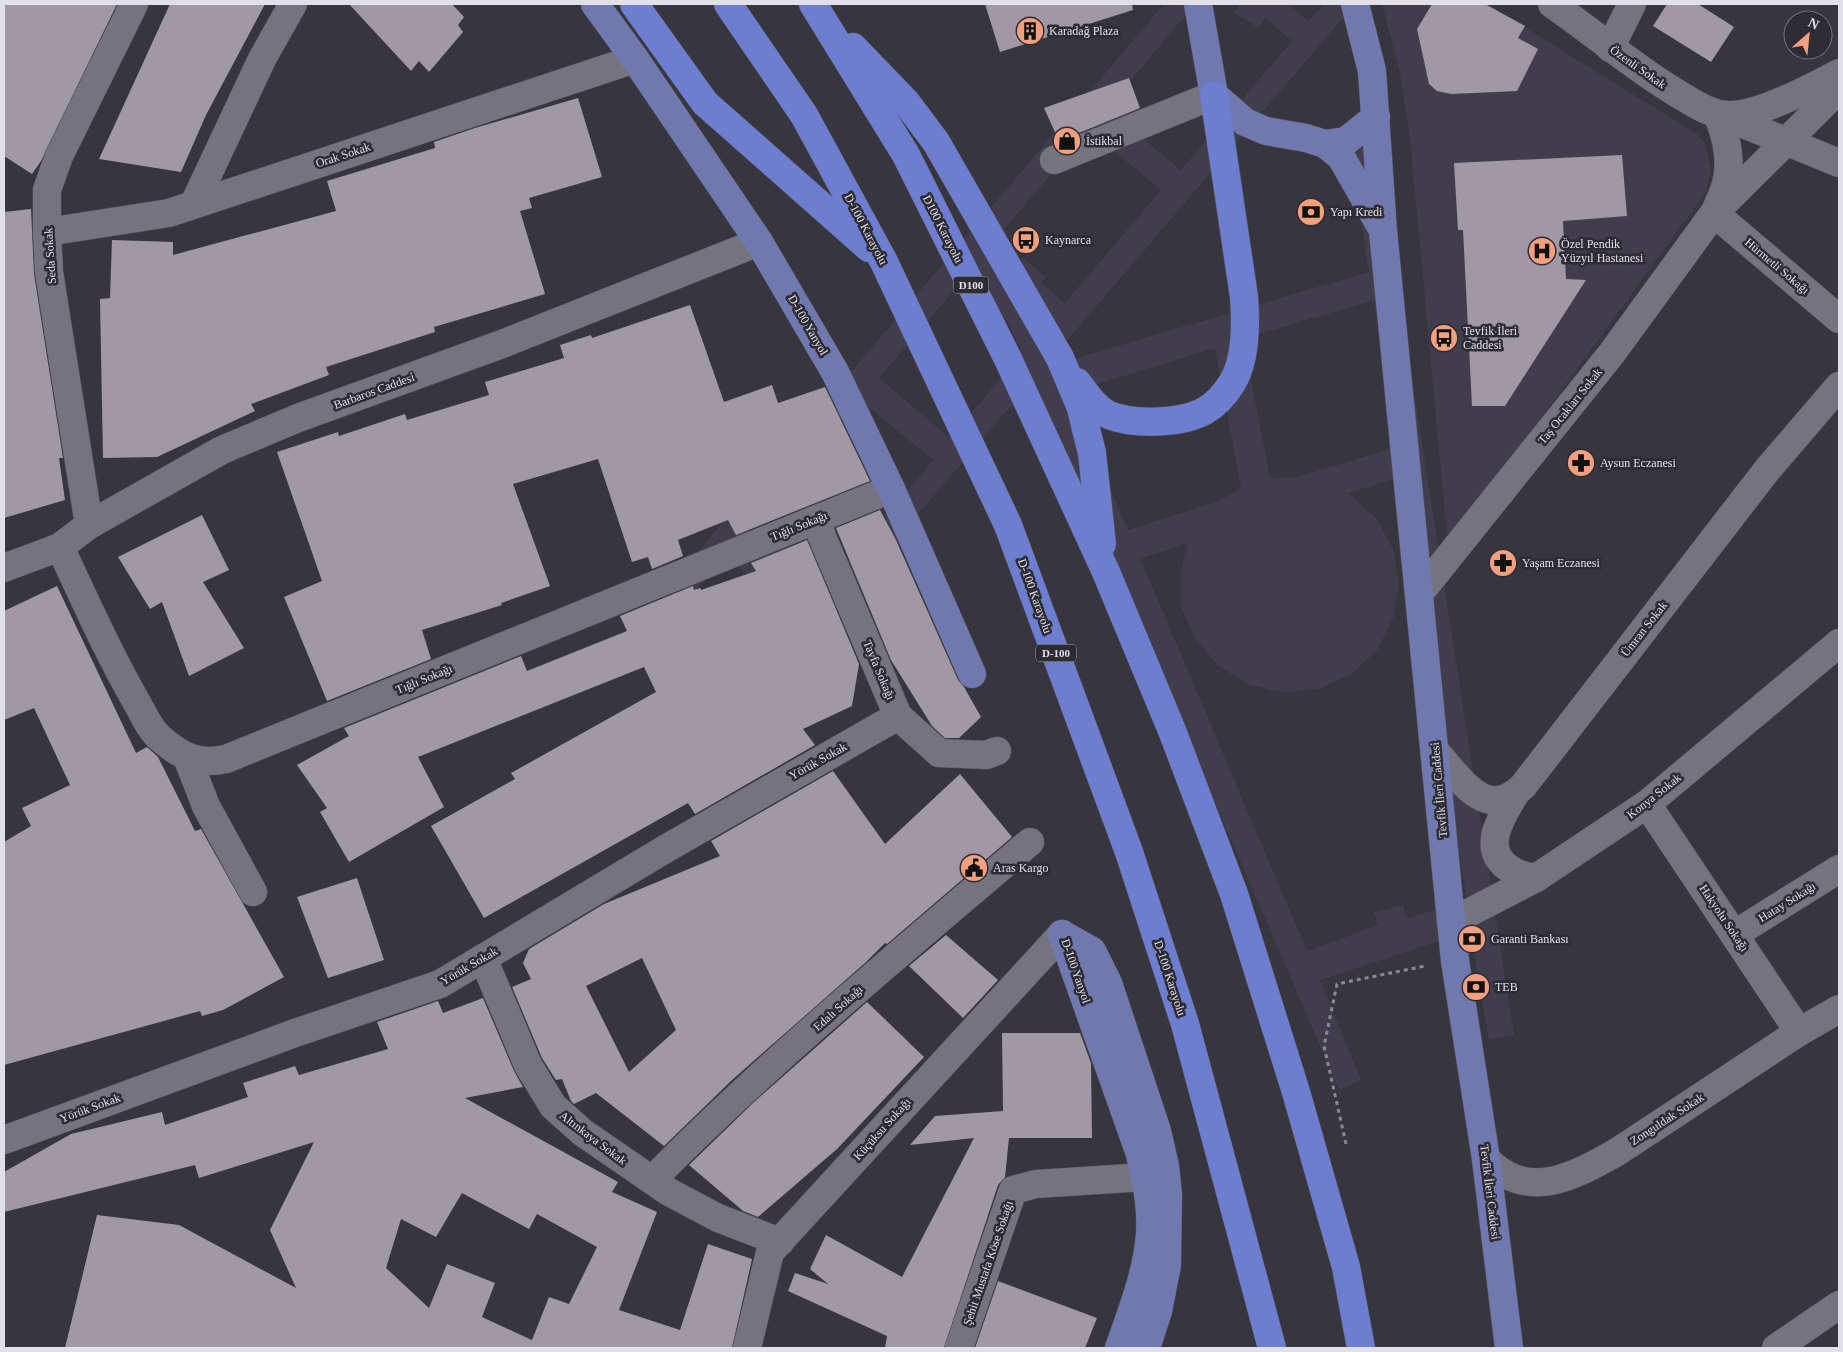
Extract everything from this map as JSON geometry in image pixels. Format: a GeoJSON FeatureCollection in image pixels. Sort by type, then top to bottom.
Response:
{"type":"FeatureCollection","features":[{"type":"Feature","properties":{"kind":"highway"},"geometry":{"type":"LineString","coordinates":[[634,4],[705,103],[884,262]]}},
{"type":"Feature","properties":{"kind":"highway","name":"D-100 Karayolu"},"geometry":{"type":"LineString","coordinates":[[728,4],[804,115],[884,262],[1008,525],[1129,852],[1185,1024],[1272,1348]]}},
{"type":"Feature","properties":{"kind":"highway"},"geometry":{"type":"LineString","coordinates":[[814,6],[906,102],[936,142],[1060,358],[1091,401],[1107,414],[1126,420],[1148,422],[1178,420],[1205,411],[1220,400],[1233,381],[1242,354],[1246,326],[1244,298],[1214,95]]}},
{"type":"Feature","properties":{"kind":"highway","name":"D100 Karayolu"},"geometry":{"type":"LineString","coordinates":[[814,6],[906,155],[1008,359],[1106,572]]}},
{"type":"Feature","properties":{"kind":"highway"},"geometry":{"type":"LineString","coordinates":[[1060,358],[1081,408],[1092,453],[1106,572],[1173,733],[1234,894],[1296,1092],[1346,1267],[1361,1348]]}},
{"type":"Feature","properties":{"kind":"main road","name":"D-100 Yanyol"},"geometry":{"type":"LineString","coordinates":[[595,4],[635,59],[759,242],[835,372],[891,489],[972,674]]}},
{"type":"Feature","properties":{"kind":"main road"},"geometry":{"type":"LineString","coordinates":[[1198,4],[1214,95]]}},
{"type":"Feature","properties":{"kind":"main road","name":"Tevfik İleri Caddesi"},"geometry":{"type":"LineString","coordinates":[[1355,4],[1372,71],[1383,231],[1455,961],[1486,1159],[1509,1348]]}},
{"type":"Feature","properties":{"kind":"main road","name":"Tevfik İleri Caddesi"},"geometry":{"type":"LineString","coordinates":[[1214,95],[1245,122],[1266,131],[1306,138],[1325,144],[1341,157],[1383,231]]}},
{"type":"Feature","properties":{"kind":"main road"},"geometry":{"type":"LineString","coordinates":[[1325,144],[1346,141],[1376,117]]}},
{"type":"Feature","properties":{"kind":"main road","name":"D-100 Yanyol"},"geometry":{"type":"LineString","coordinates":[[1062,934],[1140,1154],[1148,1191],[1150,1232],[1146,1264],[1134,1308],[1119,1348]]}},
{"type":"Feature","properties":{"kind":"main road","name":"D-100 Yanyol"},"geometry":{"type":"LineString","coordinates":[[1062,934],[1092,951],[1108,983],[1157,1131],[1165,1166],[1168,1194],[1167,1265],[1158,1311],[1146,1348]]}},
{"type":"Feature","properties":{"kind":"street","name":"Seda Sokak"},"geometry":{"type":"LineString","coordinates":[[89,525],[49,272],[47,190],[59,156],[134,4]]}},
{"type":"Feature","properties":{"kind":"street"},"geometry":{"type":"LineString","coordinates":[[194,204],[262,59],[293,4]]}},
{"type":"Feature","properties":{"kind":"street","name":"Özenli Sokak"},"geometry":{"type":"LineString","coordinates":[[1552,4],[1610,48],[1686,98],[1839,163]]}},
{"type":"Feature","properties":{"kind":"street"},"geometry":{"type":"LineString","coordinates":[[1610,48],[1632,4]]}},
{"type":"Feature","properties":{"kind":"street","name":"Orak Sokak"},"geometry":{"type":"LineString","coordinates":[[47,232],[169,213],[635,59]]}},
{"type":"Feature","properties":{"kind":"street"},"geometry":{"type":"LineString","coordinates":[[1714,213],[1726,184],[1728,165],[1723,115],[1752,113],[1839,73]]}},
{"type":"Feature","properties":{"kind":"street"},"geometry":{"type":"LineString","coordinates":[[1714,213],[1839,90]]}},
{"type":"Feature","properties":{"kind":"street"},"geometry":{"type":"LineString","coordinates":[[1054,160],[1214,95]]}},
{"type":"Feature","properties":{"kind":"street","name":"Hürmetli Sokağı"},"geometry":{"type":"LineString","coordinates":[[1714,213],[1839,319]]}},
{"type":"Feature","properties":{"kind":"street","name":"Taş Ocakları Sokak"},"geometry":{"type":"LineString","coordinates":[[1420,594],[1612,354],[1714,213]]}},
{"type":"Feature","properties":{"kind":"street","name":"Barbaros Caddesi"},"geometry":{"type":"LineString","coordinates":[[4,568],[60,546],[89,525],[222,450],[281,425],[502,344],[759,242]]}},
{"type":"Feature","properties":{"kind":"street","name":"Ümran Sokak"},"geometry":{"type":"LineString","coordinates":[[1536,878],[1513,872],[1495,854],[1495,837],[1500,822],[1515,794],[1524,786],[1767,470],[1839,386]]}},
{"type":"Feature","properties":{"kind":"street","name":"Tığlı Sokağı"},"geometry":{"type":"LineString","coordinates":[[60,546],[119,672],[152,730],[187,757],[213,762],[226,759],[891,489]]}},
{"type":"Feature","properties":{"kind":"street","name":"Tayfa Sokağı"},"geometry":{"type":"LineString","coordinates":[[815,520],[898,716],[939,752],[986,755],[997,751]]}},
{"type":"Feature","properties":{"kind":"street","name":"Konya Sokak"},"geometry":{"type":"LineString","coordinates":[[1451,922],[1536,878],[1647,804],[1839,643]]}},
{"type":"Feature","properties":{"kind":"street","name":"Yörük Sokak"},"geometry":{"type":"LineString","coordinates":[[4,1140],[312,1027],[440,984],[675,843],[898,716]]}},
{"type":"Feature","properties":{"kind":"street"},"geometry":{"type":"LineString","coordinates":[[1435,751],[1472,792],[1487,801],[1506,799],[1515,794]]}},
{"type":"Feature","properties":{"kind":"street"},"geometry":{"type":"LineString","coordinates":[[187,757],[206,806],[253,892]]}},
{"type":"Feature","properties":{"kind":"street","name":"Hakyolu Sokağı"},"geometry":{"type":"LineString","coordinates":[[1647,804],[1799,1032]]}},
{"type":"Feature","properties":{"kind":"street","name":"Edalı Sokağı"},"geometry":{"type":"LineString","coordinates":[[652,1180],[700,1131],[842,1004],[1030,842]]}},
{"type":"Feature","properties":{"kind":"street","name":"Hatay Sokağı"},"geometry":{"type":"LineString","coordinates":[[1735,934],[1839,869]]}},
{"type":"Feature","properties":{"kind":"street","name":"Küçüksu Sokağı"},"geometry":{"type":"LineString","coordinates":[[747,1348],[770,1252],[1062,934]]}},
{"type":"Feature","properties":{"kind":"street","name":"Altınkaya Sokak"},"geometry":{"type":"LineString","coordinates":[[484,958],[528,1065],[553,1106],[582,1132],[670,1192],[718,1218],[780,1242]]}},
{"type":"Feature","properties":{"kind":"street","name":"Zonguldak Sokak"},"geometry":{"type":"LineString","coordinates":[[1486,1159],[1496,1170],[1523,1182],[1536,1183],[1569,1176],[1592,1166],[1631,1143],[1799,1032],[1839,1009]]}},
{"type":"Feature","properties":{"kind":"street","name":"Şehit Mustafa Köse Sokağı"},"geometry":{"type":"LineString","coordinates":[[959,1348],[1013,1190],[1036,1184],[1145,1177]]}},
{"type":"Feature","properties":{"kind":"street"},"geometry":{"type":"LineString","coordinates":[[1776,1348],[1839,1305]]}},
{"type":"Feature","properties":{"kind":"path"},"geometry":{"type":"LineString","coordinates":[[1349,1154],[1324,1046],[1337,984],[1455,961]]}},
{"type":"Feature","properties":{"kind":"shaded area"},"geometry":{"type":"Polygon","coordinates":[[[1164,4],[1195,4],[1107,109],[1138,107],[1141,114],[1130,128],[1181,170],[1292,41],[1265,18],[1259,28],[1234,13],[1239,4],[1288,4],[1308,21],[1324,4],[1355,4],[1053,357],[1057,364],[1369,272],[1347,131],[1373,127],[1514,1035],[1489,1040],[1470,931],[1320,980],[1361,1080],[1339,1090],[1033,380],[781,674],[799,618],[727,557],[691,596],[673,581],[1164,4]],[[1089,130],[996,239],[1019,264],[1023,258],[1046,277],[1041,283],[1065,303],[1161,190],[1089,130]],[[969,273],[879,378],[950,438],[1022,353],[1007,320],[984,301],[992,291],[969,273]],[[1374,300],[1243,339],[1270,478],[1298,477],[1396,447],[1374,300]],[[1215,348],[1069,393],[1128,530],[1219,501],[1241,488],[1215,348]],[[859,399],[745,535],[770,556],[781,543],[803,561],[818,598],[933,460],[859,399]],[[1401,477],[1348,493],[1377,519],[1393,549],[1399,584],[1393,618],[1378,649],[1353,673],[1322,688],[1285,693],[1249,685],[1217,665],[1194,636],[1181,607],[1181,571],[1187,544],[1140,558],[1307,951],[1378,925],[1374,912],[1403,905],[1407,918],[1467,901],[1401,477]]]}},
{"type":"Feature","properties":{"kind":"shaded area","name":"Özel Pendik Yüzyıl Hastanesi"},"geometry":{"type":"Polygon","coordinates":[[[1382,4],[1487,4],[1697,134],[1705,144],[1711,169],[1706,192],[1448,546],[1410,139],[1400,73],[1382,4]]]}},
{"type":"Feature","properties":{"kind":"building"},"geometry":{"type":"Polygon","coordinates":[[[4,4],[117,4],[41,161],[32,174],[4,156],[4,4]]]}},
{"type":"Feature","properties":{"kind":"building"},"geometry":{"type":"Polygon","coordinates":[[[170,4],[265,4],[206,115],[181,172],[99,159],[170,4]]]}},
{"type":"Feature","properties":{"kind":"building"},"geometry":{"type":"Polygon","coordinates":[[[349,4],[452,4],[464,17],[458,25],[463,32],[429,72],[419,61],[411,71],[349,4]]]}},
{"type":"Feature","properties":{"kind":"building","name":"Karadağ Plaza"},"geometry":{"type":"Polygon","coordinates":[[[985,4],[1132,4],[1133,10],[1000,52],[985,4]]]}},
{"type":"Feature","properties":{"kind":"building"},"geometry":{"type":"Polygon","coordinates":[[[1432,4],[1485,4],[1525,26],[1518,38],[1538,49],[1517,91],[1451,94],[1437,91],[1429,84],[1417,29],[1432,4]]]}},
{"type":"Feature","properties":{"kind":"building"},"geometry":{"type":"Polygon","coordinates":[[[1667,4],[1698,4],[1734,27],[1711,62],[1653,26],[1667,4]]]}},
{"type":"Feature","properties":{"kind":"building"},"geometry":{"type":"Polygon","coordinates":[[[1129,78],[1140,108],[1059,141],[1044,108],[1129,78]]]}},
{"type":"Feature","properties":{"kind":"building"},"geometry":{"type":"Polygon","coordinates":[[[578,98],[602,177],[529,198],[532,208],[520,211],[545,294],[434,327],[435,332],[326,367],[329,375],[251,404],[255,411],[157,457],[103,458],[100,299],[110,298],[112,240],[173,242],[173,255],[336,211],[327,181],[435,148],[434,142],[475,128],[578,98]]]}},
{"type":"Feature","properties":{"kind":"building"},"geometry":{"type":"Polygon","coordinates":[[[1622,155],[1627,216],[1563,221],[1566,279],[1586,280],[1505,406],[1472,406],[1463,230],[1458,230],[1454,163],[1622,155]]]}},
{"type":"Feature","properties":{"kind":"building"},"geometry":{"type":"Polygon","coordinates":[[[31,209],[34,274],[63,458],[59,458],[65,500],[4,518],[4,212],[31,209]]]}},
{"type":"Feature","properties":{"kind":"building"},"geometry":{"type":"Polygon","coordinates":[[[690,305],[724,402],[772,385],[778,403],[825,387],[870,481],[736,535],[728,520],[678,540],[683,556],[652,569],[648,557],[632,562],[598,459],[513,484],[550,586],[501,603],[502,605],[422,630],[431,659],[327,701],[284,597],[322,581],[277,452],[338,432],[339,436],[405,414],[407,420],[489,395],[485,382],[564,358],[560,345],[591,335],[592,338],[690,305]]]}},
{"type":"Feature","properties":{"kind":"building"},"geometry":{"type":"Polygon","coordinates":[[[880,510],[896,540],[958,680],[981,717],[959,738],[945,738],[932,726],[891,660],[836,528],[880,510]]]}},
{"type":"Feature","properties":{"kind":"building"},"geometry":{"type":"Polygon","coordinates":[[[202,515],[229,570],[203,582],[244,648],[189,676],[162,602],[150,609],[118,557],[202,515]]]}},
{"type":"Feature","properties":{"kind":"building"},"geometry":{"type":"Polygon","coordinates":[[[807,540],[859,664],[852,706],[803,729],[815,745],[695,814],[688,803],[484,918],[431,826],[515,779],[511,773],[656,692],[644,667],[418,757],[444,807],[349,862],[320,812],[327,808],[297,765],[349,736],[344,728],[521,656],[527,671],[627,631],[620,616],[693,586],[694,590],[701,588],[701,590],[756,571],[751,563],[807,540]]]}},
{"type":"Feature","properties":{"kind":"building"},"geometry":{"type":"Polygon","coordinates":[[[57,586],[136,753],[147,747],[158,757],[195,831],[201,829],[284,977],[223,1010],[202,1016],[200,1011],[4,1065],[4,842],[31,826],[22,808],[70,785],[34,708],[4,720],[4,611],[57,586]]]}},
{"type":"Feature","properties":{"kind":"building"},"geometry":{"type":"Polygon","coordinates":[[[833,771],[885,844],[960,774],[1012,837],[887,944],[885,943],[732,1080],[664,1146],[596,1093],[574,1104],[571,1101],[562,1079],[556,1080],[542,1058],[512,987],[531,979],[523,963],[529,949],[604,904],[720,856],[711,841],[833,771]],[[642,958],[586,986],[629,1072],[676,1030],[642,958]]]}},
{"type":"Feature","properties":{"kind":"building"},"geometry":{"type":"Polygon","coordinates":[[[357,878],[384,960],[328,978],[297,897],[357,878]]]}},
{"type":"Feature","properties":{"kind":"building"},"geometry":{"type":"Polygon","coordinates":[[[946,935],[998,980],[963,1018],[909,966],[946,935]]]}},
{"type":"Feature","properties":{"kind":"building"},"geometry":{"type":"Polygon","coordinates":[[[483,998],[514,1071],[523,1087],[465,1098],[618,1182],[612,1192],[657,1212],[619,1310],[680,1330],[708,1244],[752,1259],[732,1348],[65,1348],[97,1215],[179,1225],[296,1288],[270,1230],[314,1142],[199,1178],[195,1165],[4,1212],[4,1172],[71,1134],[162,1112],[165,1125],[248,1097],[243,1083],[295,1066],[299,1075],[388,1049],[377,1022],[438,1001],[443,1013],[483,998]],[[462,1193],[436,1237],[401,1219],[386,1268],[429,1308],[447,1264],[495,1283],[482,1317],[532,1340],[549,1297],[569,1304],[597,1247],[537,1214],[529,1229],[462,1193]]]}},
{"type":"Feature","properties":{"kind":"building"},"geometry":{"type":"Polygon","coordinates":[[[867,1002],[924,1057],[837,1149],[758,1217],[743,1211],[689,1165],[753,1103],[867,1002]]]}},
{"type":"Feature","properties":{"kind":"building"},"geometry":{"type":"Polygon","coordinates":[[[1002,1033],[1080,1033],[1091,1063],[1092,1138],[1009,1138],[1005,1177],[998,1185],[944,1348],[885,1348],[887,1336],[788,1291],[795,1273],[828,1284],[810,1269],[826,1235],[902,1277],[974,1138],[910,1145],[935,1116],[1003,1111],[1002,1033]]]}},
{"type":"Feature","properties":{"kind":"building"},"geometry":{"type":"Polygon","coordinates":[[[998,1281],[1097,1318],[1085,1348],[975,1348],[998,1281]]]}},
{"type":"Feature","properties":{"kind":"place","name":"Karadağ Plaza"},"geometry":{"type":"Point","coordinates":[1030,31]}},
{"type":"Feature","properties":{"kind":"place","name":"İstikbal"},"geometry":{"type":"Point","coordinates":[1067,141]}},
{"type":"Feature","properties":{"kind":"place","name":"Yapı Kredi"},"geometry":{"type":"Point","coordinates":[1311,212]}},
{"type":"Feature","properties":{"kind":"place","name":"Kaynarca"},"geometry":{"type":"Point","coordinates":[1026,240]}},
{"type":"Feature","properties":{"kind":"place","name":"Özel Pendik Yüzyıl Hastanesi"},"geometry":{"type":"Point","coordinates":[1542,251]}},
{"type":"Feature","properties":{"kind":"place","name":"Tevfik İleri Caddesi"},"geometry":{"type":"Point","coordinates":[1444,338]}},
{"type":"Feature","properties":{"kind":"place","name":"Aysun Eczanesi"},"geometry":{"type":"Point","coordinates":[1581,463]}},
{"type":"Feature","properties":{"kind":"place","name":"Yaşam Eczanesi"},"geometry":{"type":"Point","coordinates":[1503,563]}},
{"type":"Feature","properties":{"kind":"place","name":"Aras Kargo"},"geometry":{"type":"Point","coordinates":[974,868]}},
{"type":"Feature","properties":{"kind":"place","name":"Garanti Bankası"},"geometry":{"type":"Point","coordinates":[1472,939]}},
{"type":"Feature","properties":{"kind":"place","name":"TEB"},"geometry":{"type":"Point","coordinates":[1476,987]}}]}
